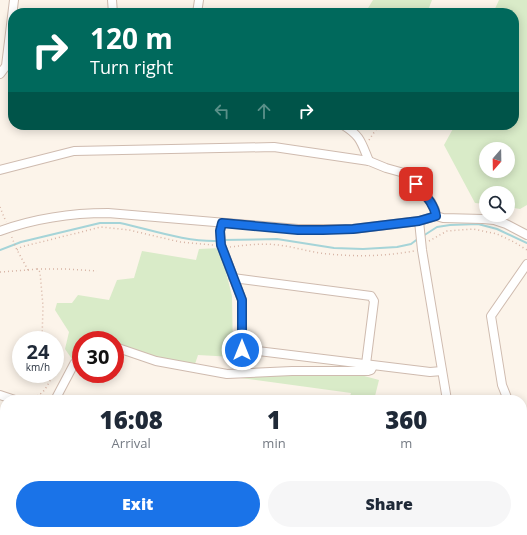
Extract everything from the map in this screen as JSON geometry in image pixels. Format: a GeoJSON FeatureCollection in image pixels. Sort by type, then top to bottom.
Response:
{"type":"FeatureCollection","features":[{"type":"Feature","properties":{"kind":"street"},"geometry":{"type":"LineString","coordinates":[[0,74],[6,66],[8,53]]}},
{"type":"Feature","properties":{"kind":"street"},"geometry":{"type":"LineString","coordinates":[[351,130],[359,138],[368,161]]}},
{"type":"Feature","properties":{"kind":"street"},"geometry":{"type":"LineString","coordinates":[[0,170],[74,151],[274,147],[368,161],[386,168],[400,171],[408,176],[431,202],[436,216]]}},
{"type":"Feature","properties":{"kind":"street"},"geometry":{"type":"LineString","coordinates":[[0,231],[52,216],[81,213],[108,213],[221,227],[298,230],[353,229],[419,221],[436,216],[443,218],[494,220],[506,224],[527,235]]}},
{"type":"Feature","properties":{"kind":"street"},"geometry":{"type":"LineString","coordinates":[[419,221],[446,395]]}},
{"type":"Feature","properties":{"kind":"street"},"geometry":{"type":"LineString","coordinates":[[221,227],[222,246],[242,300],[242,350],[430,372],[442,370]]}},
{"type":"Feature","properties":{"kind":"street"},"geometry":{"type":"LineString","coordinates":[[506,395],[502,384],[491,316],[527,264]]}},
{"type":"Feature","properties":{"kind":"street"},"geometry":{"type":"LineString","coordinates":[[124,350],[156,361],[227,374],[371,370],[370,365],[374,301],[371,296],[233,278]]}},
{"type":"Feature","properties":{"kind":"street"},"geometry":{"type":"LineString","coordinates":[[58,395],[72,368]]}},
{"type":"Feature","properties":{"kind":"path"},"geometry":{"type":"LineString","coordinates":[[363,148],[376,130]]}},
{"type":"Feature","properties":{"kind":"path"},"geometry":{"type":"LineString","coordinates":[[0,207],[17,250],[28,270]]}},
{"type":"Feature","properties":{"kind":"path"},"geometry":{"type":"LineString","coordinates":[[17,250],[21,247],[101,227],[129,230],[192,244],[222,246],[277,244],[328,254],[368,256],[396,254],[422,245],[447,231],[473,230],[497,234],[527,250]]}},
{"type":"Feature","properties":{"kind":"path"},"geometry":{"type":"LineString","coordinates":[[37,269],[40,272],[43,306],[42,331]]}},
{"type":"Feature","properties":{"kind":"path"},"geometry":{"type":"LineString","coordinates":[[0,272],[37,269],[97,271]]}},
{"type":"Feature","properties":{"kind":"path"},"geometry":{"type":"LineString","coordinates":[[40,395],[49,383]]}},
{"type":"Feature","properties":{"kind":"green space"},"geometry":{"type":"Polygon","coordinates":[[[373,0],[432,0],[429,8],[368,8],[373,0]]]}},
{"type":"Feature","properties":{"kind":"green space"},"geometry":{"type":"Polygon","coordinates":[[[499,0],[527,0],[527,205],[520,209],[515,208],[515,186],[479,186],[479,203],[475,203],[444,145],[452,130],[519,130],[519,8],[495,8],[499,0]]]}},
{"type":"Feature","properties":{"kind":"green space"},"geometry":{"type":"Polygon","coordinates":[[[220,248],[232,296],[233,357],[198,355],[194,367],[155,359],[124,349],[124,331],[72,331],[72,359],[65,349],[69,332],[55,310],[57,303],[72,303],[78,295],[109,300],[117,280],[134,278],[142,251],[196,260],[199,249],[220,248]]]}},
{"type":"Feature","properties":{"kind":"green space"},"geometry":{"type":"Polygon","coordinates":[[[357,374],[379,380],[375,395],[350,395],[351,393],[233,377],[357,374]]]}},
{"type":"Feature","properties":{"kind":"waterway"},"geometry":{"type":"LineString","coordinates":[[0,250],[21,242],[100,223],[120,223],[181,238],[218,241]]}},
{"type":"Feature","properties":{"kind":"waterway"},"geometry":{"type":"LineString","coordinates":[[423,236],[437,227],[478,224],[497,229],[527,243]]}},
{"type":"Feature","properties":{"kind":"waterway"},"geometry":{"type":"LineString","coordinates":[[222,240],[277,239],[334,248],[363,249],[397,247],[411,244],[419,238]]}},
{"type":"Feature","properties":{"kind":"route"},"geometry":{"type":"LineString","coordinates":[[242,350],[242,300],[221,245],[220,231],[222,223],[298,230],[323,230],[353,229],[419,221],[436,216],[431,202],[416,184]]}}]}
